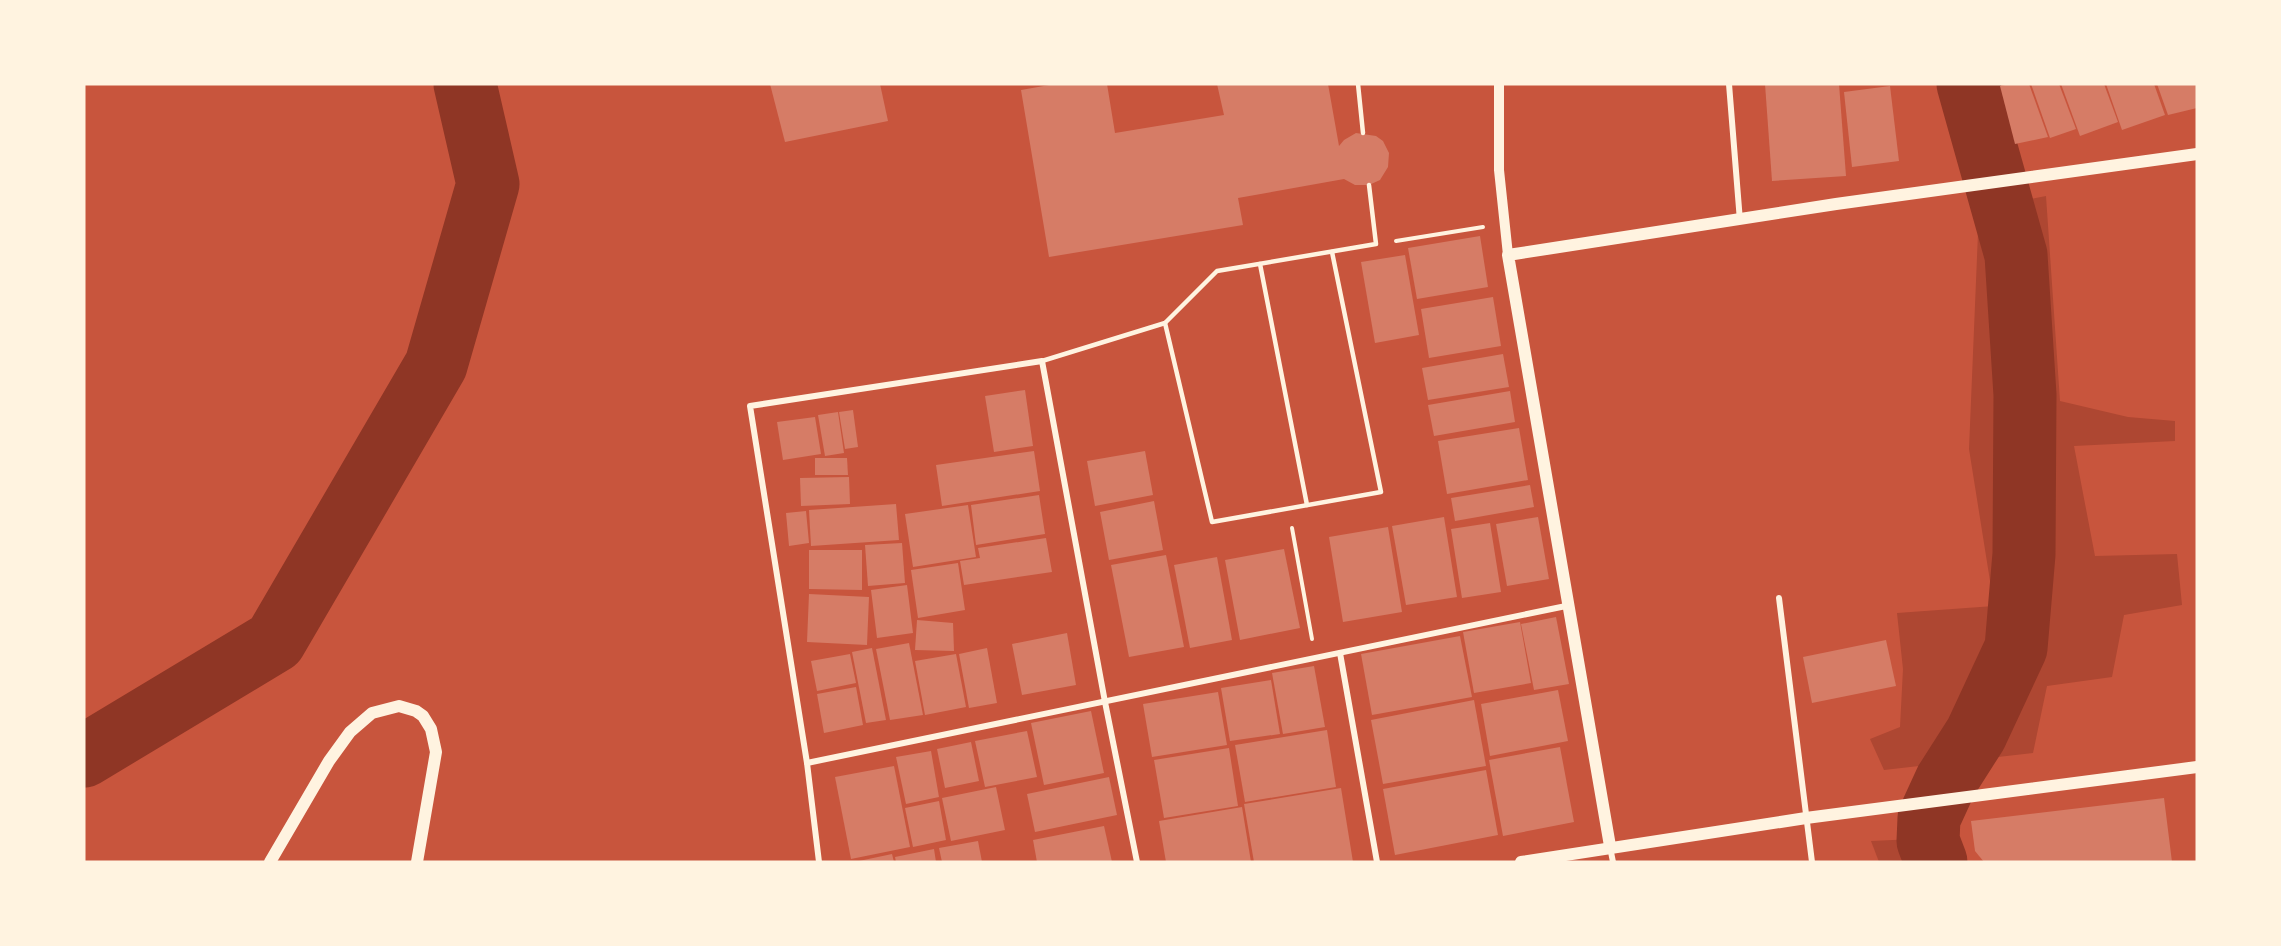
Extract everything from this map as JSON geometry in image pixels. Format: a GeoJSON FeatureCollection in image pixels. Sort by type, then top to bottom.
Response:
{"type":"FeatureCollection","features":[{"type":"Feature","properties":{"kind":"main road"},"geometry":{"type":"LineString","coordinates":[[1610,846],[1566,606],[1508,255],[1932,191],[2197,154]]}},
{"type":"Feature","properties":{"kind":"main road"},"geometry":{"type":"LineString","coordinates":[[270,862],[329,761],[350,732],[372,713],[399,706],[416,711],[423,716],[430,729],[436,752],[417,862]]}},
{"type":"Feature","properties":{"kind":"main road"},"geometry":{"type":"LineString","coordinates":[[1521,862],[1610,846],[1806,818],[2197,767]]}},
{"type":"Feature","properties":{"kind":"street"},"geometry":{"type":"LineString","coordinates":[[1499,84],[1499,170],[1508,255]]}},
{"type":"Feature","properties":{"kind":"street"},"geometry":{"type":"LineString","coordinates":[[1729,84],[1740,221]]}},
{"type":"Feature","properties":{"kind":"street"},"geometry":{"type":"LineString","coordinates":[[819,862],[807,763],[750,406],[1042,362],[1137,862]]}},
{"type":"Feature","properties":{"kind":"street"},"geometry":{"type":"LineString","coordinates":[[1779,598],[1812,862]]}},
{"type":"Feature","properties":{"kind":"street"},"geometry":{"type":"LineString","coordinates":[[807,763],[1566,606]]}},
{"type":"Feature","properties":{"kind":"street"},"geometry":{"type":"LineString","coordinates":[[1340,653],[1377,862]]}},
{"type":"Feature","properties":{"kind":"street"},"geometry":{"type":"LineString","coordinates":[[1610,846],[1613,862]]}},
{"type":"Feature","properties":{"kind":"lane"},"geometry":{"type":"LineString","coordinates":[[1358,84],[1363,133]]}},
{"type":"Feature","properties":{"kind":"lane"},"geometry":{"type":"LineString","coordinates":[[1042,362],[1165,322],[1217,271],[1376,244],[1369,186]]}},
{"type":"Feature","properties":{"kind":"lane"},"geometry":{"type":"LineString","coordinates":[[1165,322],[1212,522],[1381,492],[1332,252]]}},
{"type":"Feature","properties":{"kind":"lane"},"geometry":{"type":"LineString","coordinates":[[1260,264],[1307,505]]}},
{"type":"Feature","properties":{"kind":"path"},"geometry":{"type":"LineString","coordinates":[[1376,244],[1504,224]]}},
{"type":"Feature","properties":{"kind":"path"},"geometry":{"type":"LineString","coordinates":[[1288,508],[1316,658]]}},
{"type":"Feature","properties":{"kind":"shaded area"},"geometry":{"type":"Polygon","coordinates":[[[2046,196],[2060,401],[2128,417],[2175,421],[2175,441],[2074,446],[2095,556],[2177,554],[2182,605],[2124,615],[2112,677],[2047,686],[2033,753],[1884,770],[1870,739],[1900,727],[1903,669],[1897,613],[1994,606],[1969,449],[1979,209],[2046,196]]]}},
{"type":"Feature","properties":{"kind":"shaded area"},"geometry":{"type":"Polygon","coordinates":[[[1936,838],[1953,862],[1879,862],[1871,841],[1936,838]]]}},
{"type":"Feature","properties":{"kind":"building"},"geometry":{"type":"Polygon","coordinates":[[[770,84],[880,84],[888,121],[785,142],[770,84]]]}},
{"type":"Feature","properties":{"kind":"building"},"geometry":{"type":"Polygon","coordinates":[[[1055,84],[1107,84],[1115,133],[1224,115],[1217,84],[1328,84],[1339,146],[1356,133],[1376,136],[1383,141],[1389,153],[1388,167],[1380,180],[1369,185],[1355,185],[1344,179],[1238,198],[1243,225],[1049,257],[1021,90],[1055,84]]]}},
{"type":"Feature","properties":{"kind":"building"},"geometry":{"type":"Polygon","coordinates":[[[1765,84],[1839,84],[1846,176],[1772,181],[1765,84]]]}},
{"type":"Feature","properties":{"kind":"building"},"geometry":{"type":"Polygon","coordinates":[[[2029,84],[2048,137],[2015,144],[2000,86],[2029,84]]]}},
{"type":"Feature","properties":{"kind":"building"},"geometry":{"type":"Polygon","coordinates":[[[2031,84],[2059,84],[2076,129],[2050,138],[2031,84]]]}},
{"type":"Feature","properties":{"kind":"building"},"geometry":{"type":"Polygon","coordinates":[[[2061,84],[2104,84],[2118,122],[2080,136],[2061,84]]]}},
{"type":"Feature","properties":{"kind":"building"},"geometry":{"type":"Polygon","coordinates":[[[2106,84],[2154,84],[2165,115],[2122,130],[2106,84]]]}},
{"type":"Feature","properties":{"kind":"building"},"geometry":{"type":"Polygon","coordinates":[[[2157,84],[2197,84],[2197,108],[2168,115],[2157,84]]]}},
{"type":"Feature","properties":{"kind":"building"},"geometry":{"type":"Polygon","coordinates":[[[1890,86],[1899,161],[1852,167],[1844,92],[1890,86]]]}},
{"type":"Feature","properties":{"kind":"building"},"geometry":{"type":"Polygon","coordinates":[[[1480,236],[1488,287],[1417,299],[1408,248],[1480,236]]]}},
{"type":"Feature","properties":{"kind":"building"},"geometry":{"type":"Polygon","coordinates":[[[1405,255],[1419,335],[1375,343],[1361,262],[1405,255]]]}},
{"type":"Feature","properties":{"kind":"building"},"geometry":{"type":"Polygon","coordinates":[[[1493,297],[1501,346],[1429,358],[1421,309],[1493,297]]]}},
{"type":"Feature","properties":{"kind":"building"},"geometry":{"type":"Polygon","coordinates":[[[1503,354],[1509,387],[1428,400],[1422,368],[1503,354]]]}},
{"type":"Feature","properties":{"kind":"building"},"geometry":{"type":"Polygon","coordinates":[[[1025,390],[1033,446],[994,452],[985,396],[1025,390]]]}},
{"type":"Feature","properties":{"kind":"building"},"geometry":{"type":"Polygon","coordinates":[[[1510,391],[1515,422],[1434,436],[1428,405],[1510,391]]]}},
{"type":"Feature","properties":{"kind":"building"},"geometry":{"type":"Polygon","coordinates":[[[853,410],[858,447],[845,449],[839,412],[853,410]]]}},
{"type":"Feature","properties":{"kind":"building"},"geometry":{"type":"Polygon","coordinates":[[[838,412],[844,453],[825,456],[818,415],[838,412]]]}},
{"type":"Feature","properties":{"kind":"building"},"geometry":{"type":"Polygon","coordinates":[[[815,417],[821,454],[783,460],[777,422],[815,417]]]}},
{"type":"Feature","properties":{"kind":"building"},"geometry":{"type":"Polygon","coordinates":[[[1519,428],[1528,480],[1447,494],[1438,441],[1519,428]]]}},
{"type":"Feature","properties":{"kind":"building"},"geometry":{"type":"Polygon","coordinates":[[[1034,451],[1040,491],[942,506],[936,465],[1034,451]]]}},
{"type":"Feature","properties":{"kind":"building"},"geometry":{"type":"Polygon","coordinates":[[[1145,451],[1153,495],[1095,506],[1087,461],[1145,451]]]}},
{"type":"Feature","properties":{"kind":"building"},"geometry":{"type":"Polygon","coordinates":[[[815,458],[847,458],[848,475],[815,475],[815,458]]]}},
{"type":"Feature","properties":{"kind":"building"},"geometry":{"type":"Polygon","coordinates":[[[849,477],[850,504],[801,506],[800,478],[849,477]]]}},
{"type":"Feature","properties":{"kind":"building"},"geometry":{"type":"Polygon","coordinates":[[[1530,485],[1534,507],[1455,521],[1451,498],[1530,485]]]}},
{"type":"Feature","properties":{"kind":"building"},"geometry":{"type":"Polygon","coordinates":[[[1039,495],[1045,534],[976,545],[971,505],[1039,495]]]}},
{"type":"Feature","properties":{"kind":"building"},"geometry":{"type":"Polygon","coordinates":[[[1154,501],[1163,550],[1109,560],[1100,512],[1154,501]]]}},
{"type":"Feature","properties":{"kind":"building"},"geometry":{"type":"Polygon","coordinates":[[[896,504],[899,540],[811,546],[809,510],[896,504]]]}},
{"type":"Feature","properties":{"kind":"building"},"geometry":{"type":"Polygon","coordinates":[[[968,505],[976,557],[913,567],[905,514],[968,505]]]}},
{"type":"Feature","properties":{"kind":"building"},"geometry":{"type":"Polygon","coordinates":[[[806,511],[809,543],[789,546],[786,513],[806,511]]]}},
{"type":"Feature","properties":{"kind":"building"},"geometry":{"type":"Polygon","coordinates":[[[1444,517],[1457,597],[1406,605],[1392,526],[1444,517]]]}},
{"type":"Feature","properties":{"kind":"building"},"geometry":{"type":"Polygon","coordinates":[[[1538,517],[1549,579],[1507,586],[1496,524],[1538,517]]]}},
{"type":"Feature","properties":{"kind":"building"},"geometry":{"type":"Polygon","coordinates":[[[1490,523],[1501,592],[1462,598],[1451,529],[1490,523]]]}},
{"type":"Feature","properties":{"kind":"building"},"geometry":{"type":"Polygon","coordinates":[[[1388,527],[1402,612],[1343,622],[1329,537],[1388,527]]]}},
{"type":"Feature","properties":{"kind":"building"},"geometry":{"type":"Polygon","coordinates":[[[1046,538],[1052,572],[964,585],[960,561],[980,558],[978,548],[1046,538]]]}},
{"type":"Feature","properties":{"kind":"building"},"geometry":{"type":"Polygon","coordinates":[[[902,543],[905,583],[868,586],[865,545],[902,543]]]}},
{"type":"Feature","properties":{"kind":"building"},"geometry":{"type":"Polygon","coordinates":[[[1284,549],[1300,628],[1240,640],[1225,560],[1284,549]]]}},
{"type":"Feature","properties":{"kind":"building"},"geometry":{"type":"Polygon","coordinates":[[[809,550],[862,550],[862,590],[809,589],[809,550]]]}},
{"type":"Feature","properties":{"kind":"building"},"geometry":{"type":"Polygon","coordinates":[[[1166,555],[1184,647],[1129,657],[1111,565],[1166,555]]]}},
{"type":"Feature","properties":{"kind":"building"},"geometry":{"type":"Polygon","coordinates":[[[1217,557],[1232,640],[1190,648],[1174,565],[1217,557]]]}},
{"type":"Feature","properties":{"kind":"building"},"geometry":{"type":"Polygon","coordinates":[[[958,563],[965,610],[918,618],[911,570],[958,563]]]}},
{"type":"Feature","properties":{"kind":"building"},"geometry":{"type":"Polygon","coordinates":[[[907,585],[913,633],[877,638],[871,590],[907,585]]]}},
{"type":"Feature","properties":{"kind":"building"},"geometry":{"type":"Polygon","coordinates":[[[809,594],[869,597],[867,645],[807,642],[809,594]]]}},
{"type":"Feature","properties":{"kind":"building"},"geometry":{"type":"Polygon","coordinates":[[[1556,617],[1569,684],[1534,690],[1521,624],[1556,617]]]}},
{"type":"Feature","properties":{"kind":"building"},"geometry":{"type":"Polygon","coordinates":[[[917,620],[953,623],[954,651],[915,650],[917,620]]]}},
{"type":"Feature","properties":{"kind":"building"},"geometry":{"type":"Polygon","coordinates":[[[1520,622],[1531,683],[1474,693],[1463,632],[1520,622]]]}},
{"type":"Feature","properties":{"kind":"building"},"geometry":{"type":"Polygon","coordinates":[[[1067,633],[1076,685],[1022,695],[1012,644],[1067,633]]]}},
{"type":"Feature","properties":{"kind":"building"},"geometry":{"type":"Polygon","coordinates":[[[1460,636],[1472,697],[1372,715],[1361,654],[1460,636]]]}},
{"type":"Feature","properties":{"kind":"building"},"geometry":{"type":"Polygon","coordinates":[[[1886,640],[1896,686],[1812,703],[1803,657],[1886,640]]]}},
{"type":"Feature","properties":{"kind":"building"},"geometry":{"type":"Polygon","coordinates":[[[909,643],[923,715],[890,720],[876,649],[909,643]]]}},
{"type":"Feature","properties":{"kind":"building"},"geometry":{"type":"Polygon","coordinates":[[[872,648],[886,720],[866,723],[852,652],[872,648]]]}},
{"type":"Feature","properties":{"kind":"building"},"geometry":{"type":"Polygon","coordinates":[[[987,648],[997,703],[969,708],[959,654],[987,648]]]}},
{"type":"Feature","properties":{"kind":"building"},"geometry":{"type":"Polygon","coordinates":[[[850,654],[856,683],[817,691],[811,661],[850,654]]]}},
{"type":"Feature","properties":{"kind":"building"},"geometry":{"type":"Polygon","coordinates":[[[956,654],[966,707],[925,715],[915,661],[956,654]]]}},
{"type":"Feature","properties":{"kind":"building"},"geometry":{"type":"Polygon","coordinates":[[[1314,666],[1325,727],[1283,734],[1272,673],[1314,666]]]}},
{"type":"Feature","properties":{"kind":"building"},"geometry":{"type":"Polygon","coordinates":[[[1271,680],[1280,734],[1230,741],[1221,688],[1271,680]]]}},
{"type":"Feature","properties":{"kind":"building"},"geometry":{"type":"Polygon","coordinates":[[[856,687],[863,725],[824,733],[817,694],[856,687]]]}},
{"type":"Feature","properties":{"kind":"building"},"geometry":{"type":"Polygon","coordinates":[[[1558,690],[1568,741],[1490,756],[1481,704],[1558,690]]]}},
{"type":"Feature","properties":{"kind":"building"},"geometry":{"type":"Polygon","coordinates":[[[1218,692],[1227,745],[1152,757],[1143,704],[1218,692]]]}},
{"type":"Feature","properties":{"kind":"building"},"geometry":{"type":"Polygon","coordinates":[[[1474,700],[1486,766],[1383,784],[1371,720],[1474,700]]]}},
{"type":"Feature","properties":{"kind":"building"},"geometry":{"type":"Polygon","coordinates":[[[1091,711],[1104,773],[1044,785],[1031,723],[1091,711]]]}},
{"type":"Feature","properties":{"kind":"building"},"geometry":{"type":"Polygon","coordinates":[[[1327,730],[1336,787],[1245,802],[1235,745],[1327,730]]]}},
{"type":"Feature","properties":{"kind":"building"},"geometry":{"type":"Polygon","coordinates":[[[1027,731],[1037,777],[985,787],[975,741],[1027,731]]]}},
{"type":"Feature","properties":{"kind":"building"},"geometry":{"type":"Polygon","coordinates":[[[971,742],[979,781],[945,788],[937,749],[971,742]]]}},
{"type":"Feature","properties":{"kind":"building"},"geometry":{"type":"Polygon","coordinates":[[[1560,747],[1574,822],[1503,836],[1489,760],[1560,747]]]}},
{"type":"Feature","properties":{"kind":"building"},"geometry":{"type":"Polygon","coordinates":[[[1229,748],[1238,806],[1164,818],[1154,760],[1229,748]]]}},
{"type":"Feature","properties":{"kind":"building"},"geometry":{"type":"Polygon","coordinates":[[[931,751],[939,797],[906,804],[896,757],[931,751]]]}},
{"type":"Feature","properties":{"kind":"building"},"geometry":{"type":"Polygon","coordinates":[[[894,766],[910,847],[851,859],[835,777],[894,766]]]}},
{"type":"Feature","properties":{"kind":"building"},"geometry":{"type":"Polygon","coordinates":[[[1486,770],[1498,835],[1395,855],[1383,789],[1486,770]]]}},
{"type":"Feature","properties":{"kind":"building"},"geometry":{"type":"Polygon","coordinates":[[[1109,777],[1117,815],[1035,832],[1027,794],[1109,777]]]}},
{"type":"Feature","properties":{"kind":"building"},"geometry":{"type":"Polygon","coordinates":[[[996,787],[1005,830],[951,841],[942,798],[996,787]]]}},
{"type":"Feature","properties":{"kind":"building"},"geometry":{"type":"Polygon","coordinates":[[[1341,788],[1353,862],[1254,862],[1244,804],[1341,788]]]}},
{"type":"Feature","properties":{"kind":"building"},"geometry":{"type":"Polygon","coordinates":[[[2164,798],[2172,862],[1984,862],[1975,851],[1971,821],[2164,798]]]}},
{"type":"Feature","properties":{"kind":"building"},"geometry":{"type":"Polygon","coordinates":[[[939,801],[946,840],[913,847],[905,808],[939,801]]]}},
{"type":"Feature","properties":{"kind":"building"},"geometry":{"type":"Polygon","coordinates":[[[1242,807],[1251,862],[1166,862],[1159,821],[1242,807]]]}},
{"type":"Feature","properties":{"kind":"building"},"geometry":{"type":"Polygon","coordinates":[[[1104,826],[1112,862],[1037,862],[1033,840],[1104,826]]]}},
{"type":"Feature","properties":{"kind":"building"},"geometry":{"type":"Polygon","coordinates":[[[978,841],[982,862],[942,862],[939,848],[978,841]]]}},
{"type":"Feature","properties":{"kind":"building"},"geometry":{"type":"Polygon","coordinates":[[[934,849],[936,862],[896,862],[895,857],[934,849]]]}},
{"type":"Feature","properties":{"kind":"building"},"geometry":{"type":"Polygon","coordinates":[[[892,854],[894,862],[859,862],[859,861],[892,854]]]}},
{"type":"Feature","properties":{"kind":"waterway"},"geometry":{"type":"LineString","coordinates":[[84,756],[275,641],[436,365],[488,184],[465,84]]}},
{"type":"Feature","properties":{"kind":"waterway"},"geometry":{"type":"LineString","coordinates":[[1936,862],[1928,841],[1929,818],[1946,781],[1976,734],[2016,648],[2024,554],[2025,395],[2016,255],[1968,84]]}}]}
